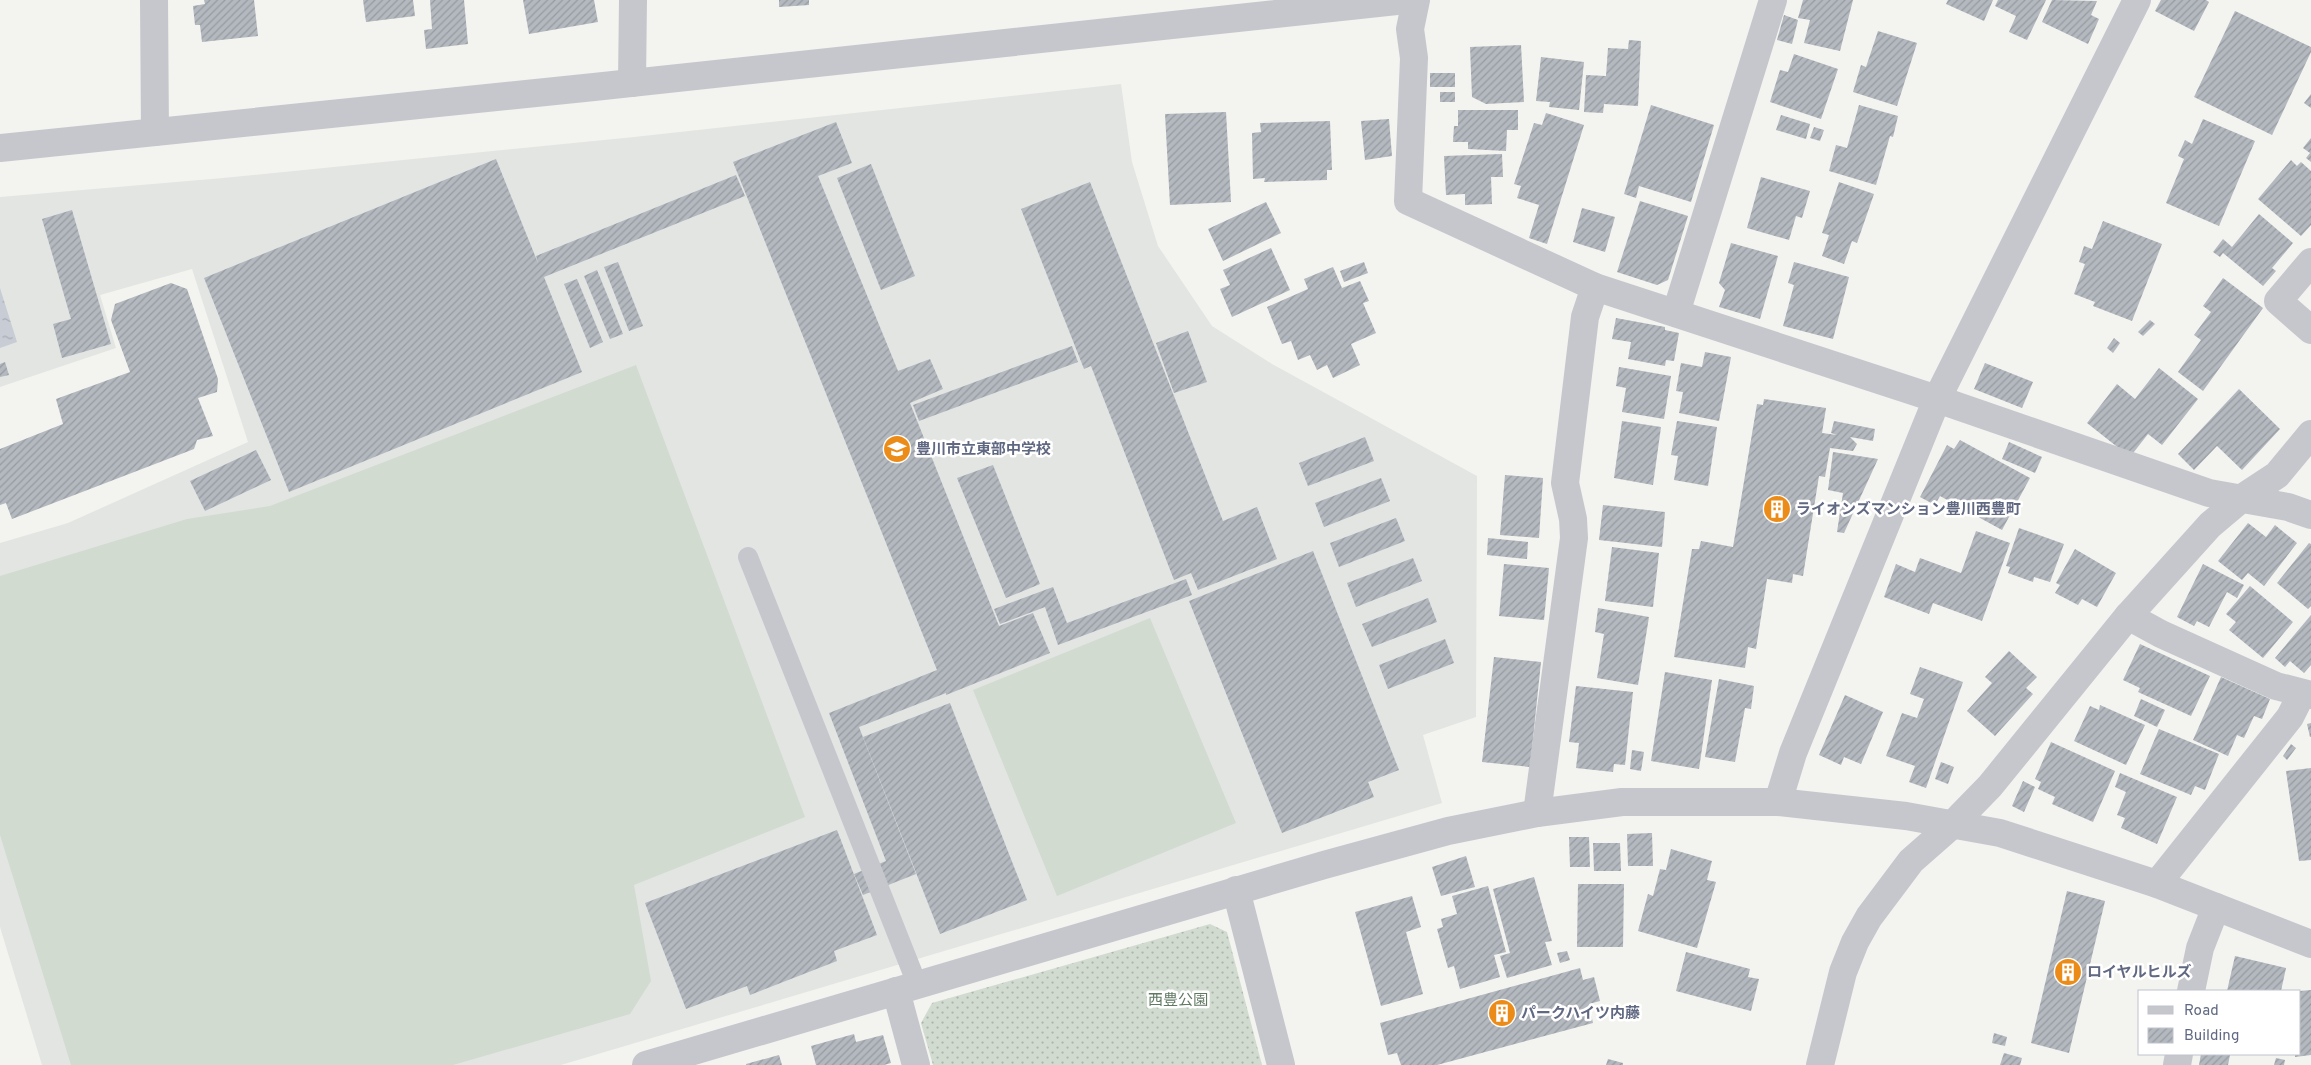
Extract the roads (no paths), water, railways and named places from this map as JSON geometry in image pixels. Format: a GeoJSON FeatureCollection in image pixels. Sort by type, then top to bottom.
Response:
{"type":"FeatureCollection","features":[{"type":"Feature","properties":{"kind":"street"},"geometry":{"type":"LineString","coordinates":[[154,0],[155,132]]}},
{"type":"Feature","properties":{"kind":"street"},"geometry":{"type":"LineString","coordinates":[[632,83],[633,0]]}},
{"type":"Feature","properties":{"kind":"street"},"geometry":{"type":"LineString","coordinates":[[0,148],[632,83],[1406,0]]}},
{"type":"Feature","properties":{"kind":"street"},"geometry":{"type":"LineString","coordinates":[[1416,0],[1410,29],[1414,58],[1408,201],[1595,287],[1676,312],[2209,493],[2288,507],[2311,515]]}},
{"type":"Feature","properties":{"kind":"street"},"geometry":{"type":"LineString","coordinates":[[1676,312],[1773,0]]}},
{"type":"Feature","properties":{"kind":"street"},"geometry":{"type":"LineString","coordinates":[[1778,802],[1793,753],[1937,400],[2137,0]]}},
{"type":"Feature","properties":{"kind":"street"},"geometry":{"type":"LineString","coordinates":[[2311,262],[2278,301],[2311,330]]}},
{"type":"Feature","properties":{"kind":"street"},"geometry":{"type":"LineString","coordinates":[[1537,814],[1574,538],[1573,519],[1565,483],[1586,317],[1595,287]]}},
{"type":"Feature","properties":{"kind":"street"},"geometry":{"type":"LineString","coordinates":[[1820,1065],[1843,972],[1855,942],[1869,917],[1911,861],[1990,786],[2128,616],[2210,525],[2242,498],[2277,475],[2311,434]]}},
{"type":"Feature","properties":{"kind":"street"},"geometry":{"type":"LineString","coordinates":[[2128,616],[2161,634],[2276,686],[2306,694],[2290,717],[2158,884]]}},
{"type":"Feature","properties":{"kind":"street"},"geometry":{"type":"LineString","coordinates":[[646,1065],[1236,890],[1448,831],[1537,814],[1622,802],[1778,802],[1906,816],[2000,833],[2158,884],[2311,944]]}},
{"type":"Feature","properties":{"kind":"street"},"geometry":{"type":"LineString","coordinates":[[1236,890],[1281,1065]]}},
{"type":"Feature","properties":{"kind":"street"},"geometry":{"type":"LineString","coordinates":[[2191,990],[2200,948],[2216,907]]}},
{"type":"Feature","properties":{"kind":"street"},"geometry":{"type":"LineString","coordinates":[[906,987],[916,1065]]}},
{"type":"Feature","properties":{"kind":"lane"},"geometry":{"type":"LineString","coordinates":[[748,557],[906,987]]}},
{"type":"Feature","properties":{"kind":"water"},"geometry":{"type":"Polygon","coordinates":[[[0,288],[17,342],[0,348],[0,288]]]}},
{"type":"Feature","properties":{"kind":"place","name":"豊川市立東部中学校"},"geometry":{"type":"Point","coordinates":[897,449]}},
{"type":"Feature","properties":{"kind":"place","name":"ライオンズマンション豊川西豊町"},"geometry":{"type":"Point","coordinates":[1777,509]}},
{"type":"Feature","properties":{"kind":"place","name":"ロイヤルヒルズ"},"geometry":{"type":"Point","coordinates":[2068,972]}},
{"type":"Feature","properties":{"kind":"place","name":"パークハイツ内藤"},"geometry":{"type":"Point","coordinates":[1502,1013]}},
{"type":"Feature","properties":{"kind":"park label","name":"西豊公園"},"geometry":{"type":"Point","coordinates":[1178,1000]}}]}
